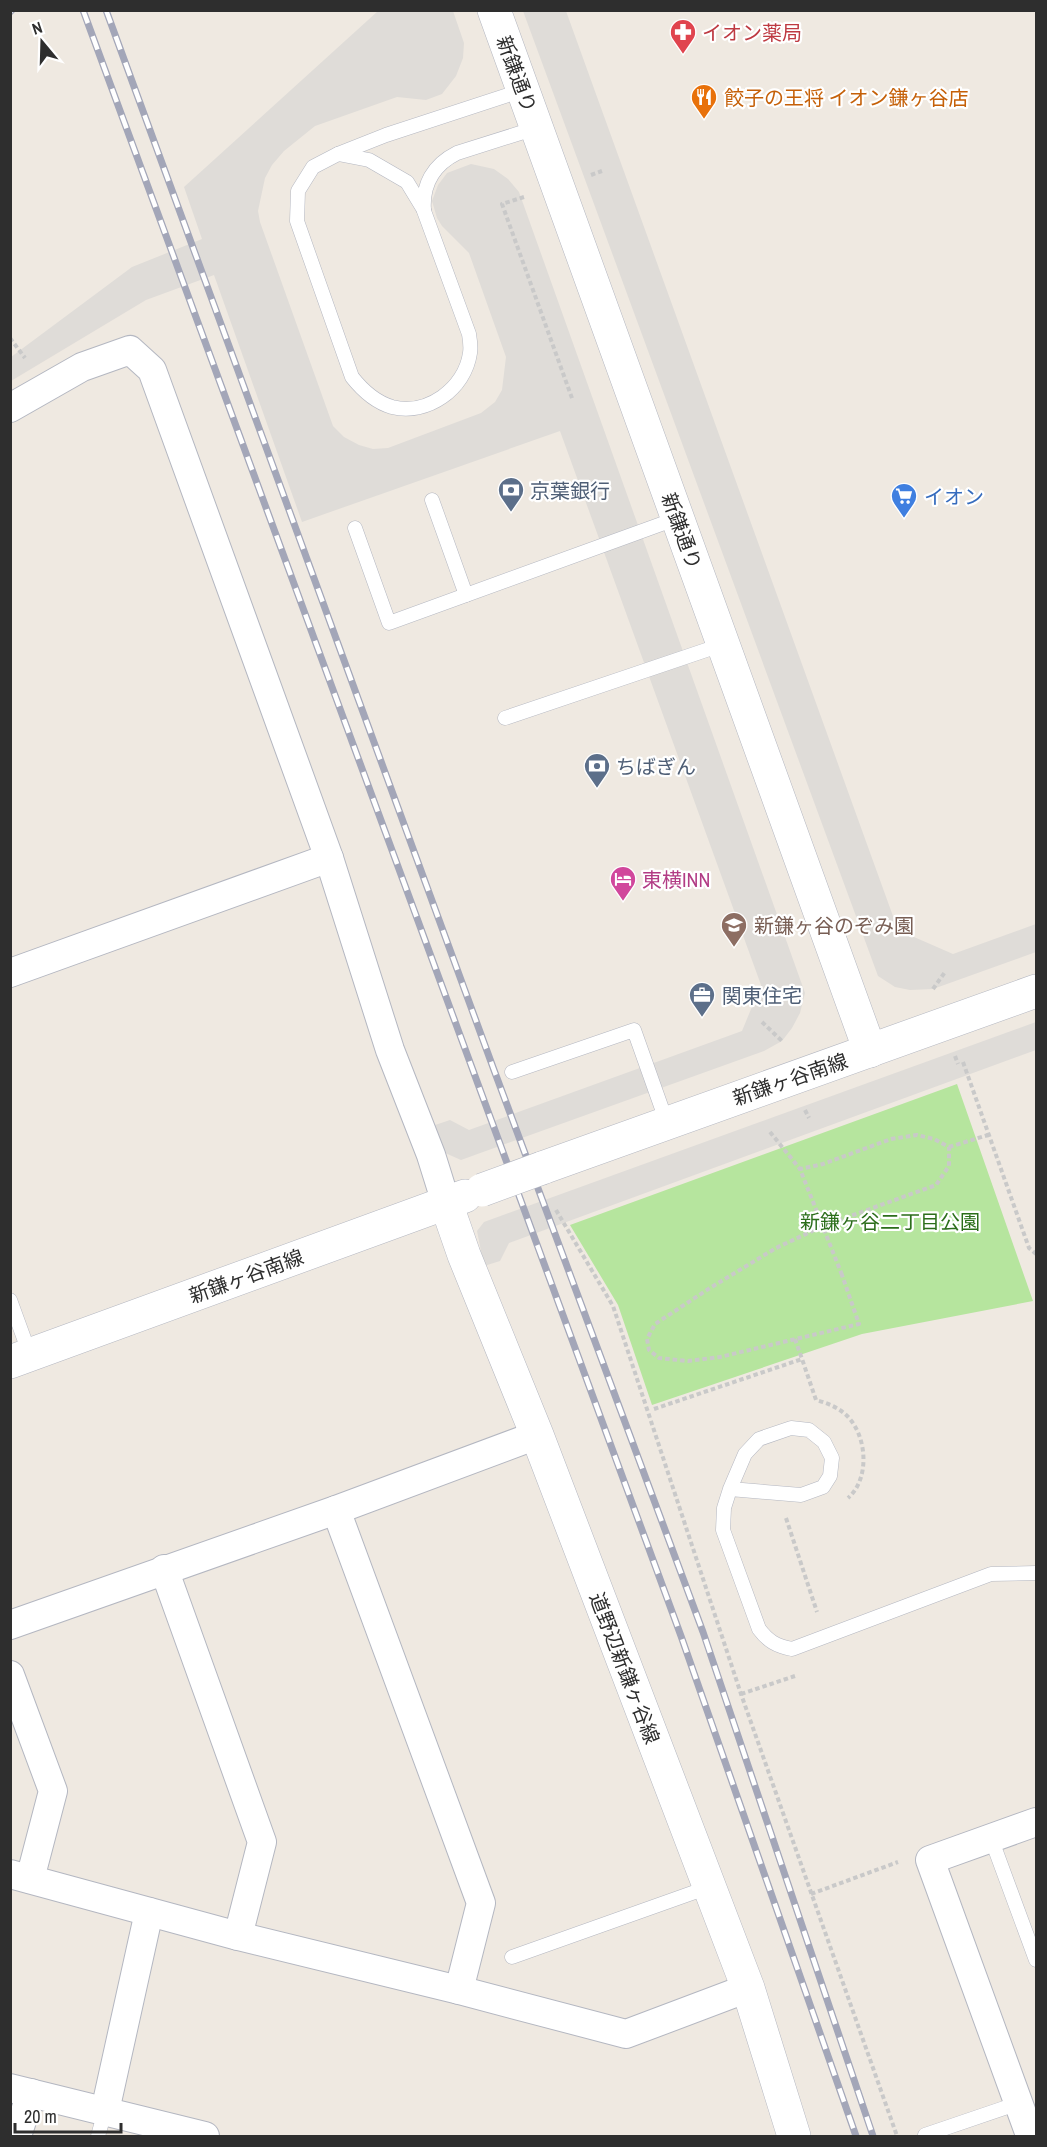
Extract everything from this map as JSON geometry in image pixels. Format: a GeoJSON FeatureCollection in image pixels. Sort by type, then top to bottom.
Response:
{"type":"FeatureCollection","features":[{"type":"Feature","properties":{"kind":"street","name":"新鎌通り"},"geometry":{"type":"LineString","coordinates":[[494,10],[870,1051]]}},
{"type":"Feature","properties":{"kind":"street"},"geometry":{"type":"LineString","coordinates":[[10,408],[82,367],[129,350],[152,370],[329,858],[390,1050],[431,1155],[446,1203]]}},
{"type":"Feature","properties":{"kind":"street"},"geometry":{"type":"LineString","coordinates":[[10,973],[329,858]]}},
{"type":"Feature","properties":{"kind":"street","name":"新鎌ヶ谷南線"},"geometry":{"type":"LineString","coordinates":[[20,1358],[542,1167],[1036,991]]}},
{"type":"Feature","properties":{"kind":"street","name":"道野辺新鎌ヶ谷線"},"geometry":{"type":"LineString","coordinates":[[446,1203],[464,1255],[537,1435],[748,1988],[794,2136]]}},
{"type":"Feature","properties":{"kind":"street"},"geometry":{"type":"LineString","coordinates":[[10,1625],[336,1510],[537,1435]]}},
{"type":"Feature","properties":{"kind":"street"},"geometry":{"type":"LineString","coordinates":[[336,1510],[481,1903],[459,1990]]}},
{"type":"Feature","properties":{"kind":"street"},"geometry":{"type":"LineString","coordinates":[[164,1569],[262,1842],[238,1936]]}},
{"type":"Feature","properties":{"kind":"street"},"geometry":{"type":"LineString","coordinates":[[10,1675],[53,1791],[20,1876],[238,1936],[626,2034],[748,1988]]}},
{"type":"Feature","properties":{"kind":"street"},"geometry":{"type":"LineString","coordinates":[[1033,2136],[1030,2135],[930,1860],[1036,1822]]}},
{"type":"Feature","properties":{"kind":"street"},"geometry":{"type":"LineString","coordinates":[[101,2124],[149,1912]]}},
{"type":"Feature","properties":{"kind":"street"},"geometry":{"type":"LineString","coordinates":[[17,2136],[21,2090],[101,2124],[205,2136]]}},
{"type":"Feature","properties":{"kind":"lane"},"geometry":{"type":"LineString","coordinates":[[338,154],[369,160],[407,182],[424,211],[470,334],[470,352],[466,369],[456,385],[428,405],[410,408],[393,407],[377,401],[362,391],[352,377],[297,221],[298,191],[312,167],[338,154],[395,132],[523,90]]}},
{"type":"Feature","properties":{"kind":"lane"},"geometry":{"type":"LineString","coordinates":[[424,211],[423,199],[430,177],[446,159],[457,153],[536,128]]}},
{"type":"Feature","properties":{"kind":"lane"},"geometry":{"type":"LineString","coordinates":[[432,500],[466,595]]}},
{"type":"Feature","properties":{"kind":"lane"},"geometry":{"type":"LineString","coordinates":[[355,528],[389,623],[678,518]]}},
{"type":"Feature","properties":{"kind":"lane"},"geometry":{"type":"LineString","coordinates":[[505,718],[724,644]]}},
{"type":"Feature","properties":{"kind":"lane"},"geometry":{"type":"LineString","coordinates":[[512,1072],[634,1030],[667,1123]]}},
{"type":"Feature","properties":{"kind":"lane"},"geometry":{"type":"LineString","coordinates":[[10,1300],[20,1358]]}},
{"type":"Feature","properties":{"kind":"lane"},"geometry":{"type":"LineString","coordinates":[[730,1489],[801,1495],[823,1487],[830,1476],[832,1458],[824,1442],[809,1430],[791,1428],[759,1439],[745,1454],[730,1489],[724,1508],[723,1530],[759,1629],[768,1641],[781,1647],[792,1649],[991,1574],[1036,1573]]}},
{"type":"Feature","properties":{"kind":"lane"},"geometry":{"type":"LineString","coordinates":[[991,1838],[1036,1960]]}},
{"type":"Feature","properties":{"kind":"lane"},"geometry":{"type":"LineString","coordinates":[[512,1957],[709,1887]]}},
{"type":"Feature","properties":{"kind":"lane"},"geometry":{"type":"LineString","coordinates":[[925,2135],[1019,2103]]}},
{"type":"Feature","properties":{"kind":"path"},"geometry":{"type":"LineString","coordinates":[[502,204],[573,401]]}},
{"type":"Feature","properties":{"kind":"path"},"geometry":{"type":"LineString","coordinates":[[10,338],[25,358]]}},
{"type":"Feature","properties":{"kind":"path"},"geometry":{"type":"LineString","coordinates":[[933,989],[945,972]]}},
{"type":"Feature","properties":{"kind":"path"},"geometry":{"type":"LineString","coordinates":[[762,1022],[782,1041]]}},
{"type":"Feature","properties":{"kind":"path"},"geometry":{"type":"LineString","coordinates":[[963,1062],[1029,1248],[1036,1254]]}},
{"type":"Feature","properties":{"kind":"path"},"geometry":{"type":"LineString","coordinates":[[770,1132],[800,1169],[824,1226],[859,1324],[720,1357],[688,1361],[659,1358],[649,1350],[647,1339],[655,1324],[710,1287],[776,1248],[824,1226],[936,1185],[949,1166],[949,1148]]}},
{"type":"Feature","properties":{"kind":"path"},"geometry":{"type":"LineString","coordinates":[[800,1169],[823,1164],[891,1139],[917,1136],[934,1139],[949,1148],[988,1135]]}},
{"type":"Feature","properties":{"kind":"path"},"geometry":{"type":"LineString","coordinates":[[556,1210],[613,1306],[741,1694],[897,2136]]}},
{"type":"Feature","properties":{"kind":"path"},"geometry":{"type":"LineString","coordinates":[[795,1339],[802,1359]]}},
{"type":"Feature","properties":{"kind":"path"},"geometry":{"type":"LineString","coordinates":[[812,1894],[912,1857],[930,1860]]}},
{"type":"Feature","properties":{"kind":"green space","name":"新鎌ヶ谷二丁目公園"},"geometry":{"type":"Polygon","coordinates":[[[957,1084],[1033,1301],[862,1334],[652,1405],[618,1305],[570,1225],[957,1084]]]}},
{"type":"Feature","properties":{"kind":"shaded area"},"geometry":{"type":"Polygon","coordinates":[[[378,11],[453,11],[464,43],[463,58],[456,76],[442,94],[426,100],[397,97],[315,126],[284,151],[272,165],[265,178],[258,211],[333,426],[344,437],[359,445],[373,449],[388,448],[481,413],[495,402],[502,390],[506,357],[469,253],[442,226],[432,201],[438,185],[447,173],[471,164],[494,169],[508,179],[519,192],[805,993],[800,1013],[792,1028],[782,1041],[764,1051],[461,1160],[443,1152],[432,1126],[450,1120],[469,1130],[742,1031],[761,985],[560,431],[302,522],[214,275],[146,300],[11,381],[11,357],[132,267],[202,239],[184,187],[378,11]]]}},
{"type":"Feature","properties":{"kind":"shaded area"},"geometry":{"type":"Polygon","coordinates":[[[523,11],[566,11],[898,930],[953,954],[1036,924],[1036,952],[933,989],[910,990],[895,987],[878,976],[523,11]]]}},
{"type":"Feature","properties":{"kind":"shaded area"},"geometry":{"type":"Polygon","coordinates":[[[1036,1022],[1036,1050],[509,1243],[500,1261],[484,1266],[477,1231],[484,1222],[1036,1022]]]}},
{"type":"Feature","properties":{"kind":"railway"},"geometry":{"type":"LineString","coordinates":[[83,10],[681,1636],[856,2136]]}},
{"type":"Feature","properties":{"kind":"railway"},"geometry":{"type":"LineString","coordinates":[[106,10],[494,1070],[703,1632],[873,2136]]}},
{"type":"Feature","properties":{"kind":"place","name":"イオン薬局"},"geometry":{"type":"Point","coordinates":[683,55]}},
{"type":"Feature","properties":{"kind":"place","name":"餃子の王将 イオン鎌ヶ谷店"},"geometry":{"type":"Point","coordinates":[704,120]}},
{"type":"Feature","properties":{"kind":"place","name":"京葉銀行"},"geometry":{"type":"Point","coordinates":[511,513]}},
{"type":"Feature","properties":{"kind":"place","name":"イオン"},"geometry":{"type":"Point","coordinates":[904,519]}},
{"type":"Feature","properties":{"kind":"place","name":"ちばぎん"},"geometry":{"type":"Point","coordinates":[597,789]}},
{"type":"Feature","properties":{"kind":"place","name":"東横INN"},"geometry":{"type":"Point","coordinates":[623,902]}},
{"type":"Feature","properties":{"kind":"place","name":"新鎌ヶ谷のぞみ園"},"geometry":{"type":"Point","coordinates":[734,948]}},
{"type":"Feature","properties":{"kind":"place","name":"関東住宅"},"geometry":{"type":"Point","coordinates":[702,1018]}}]}
